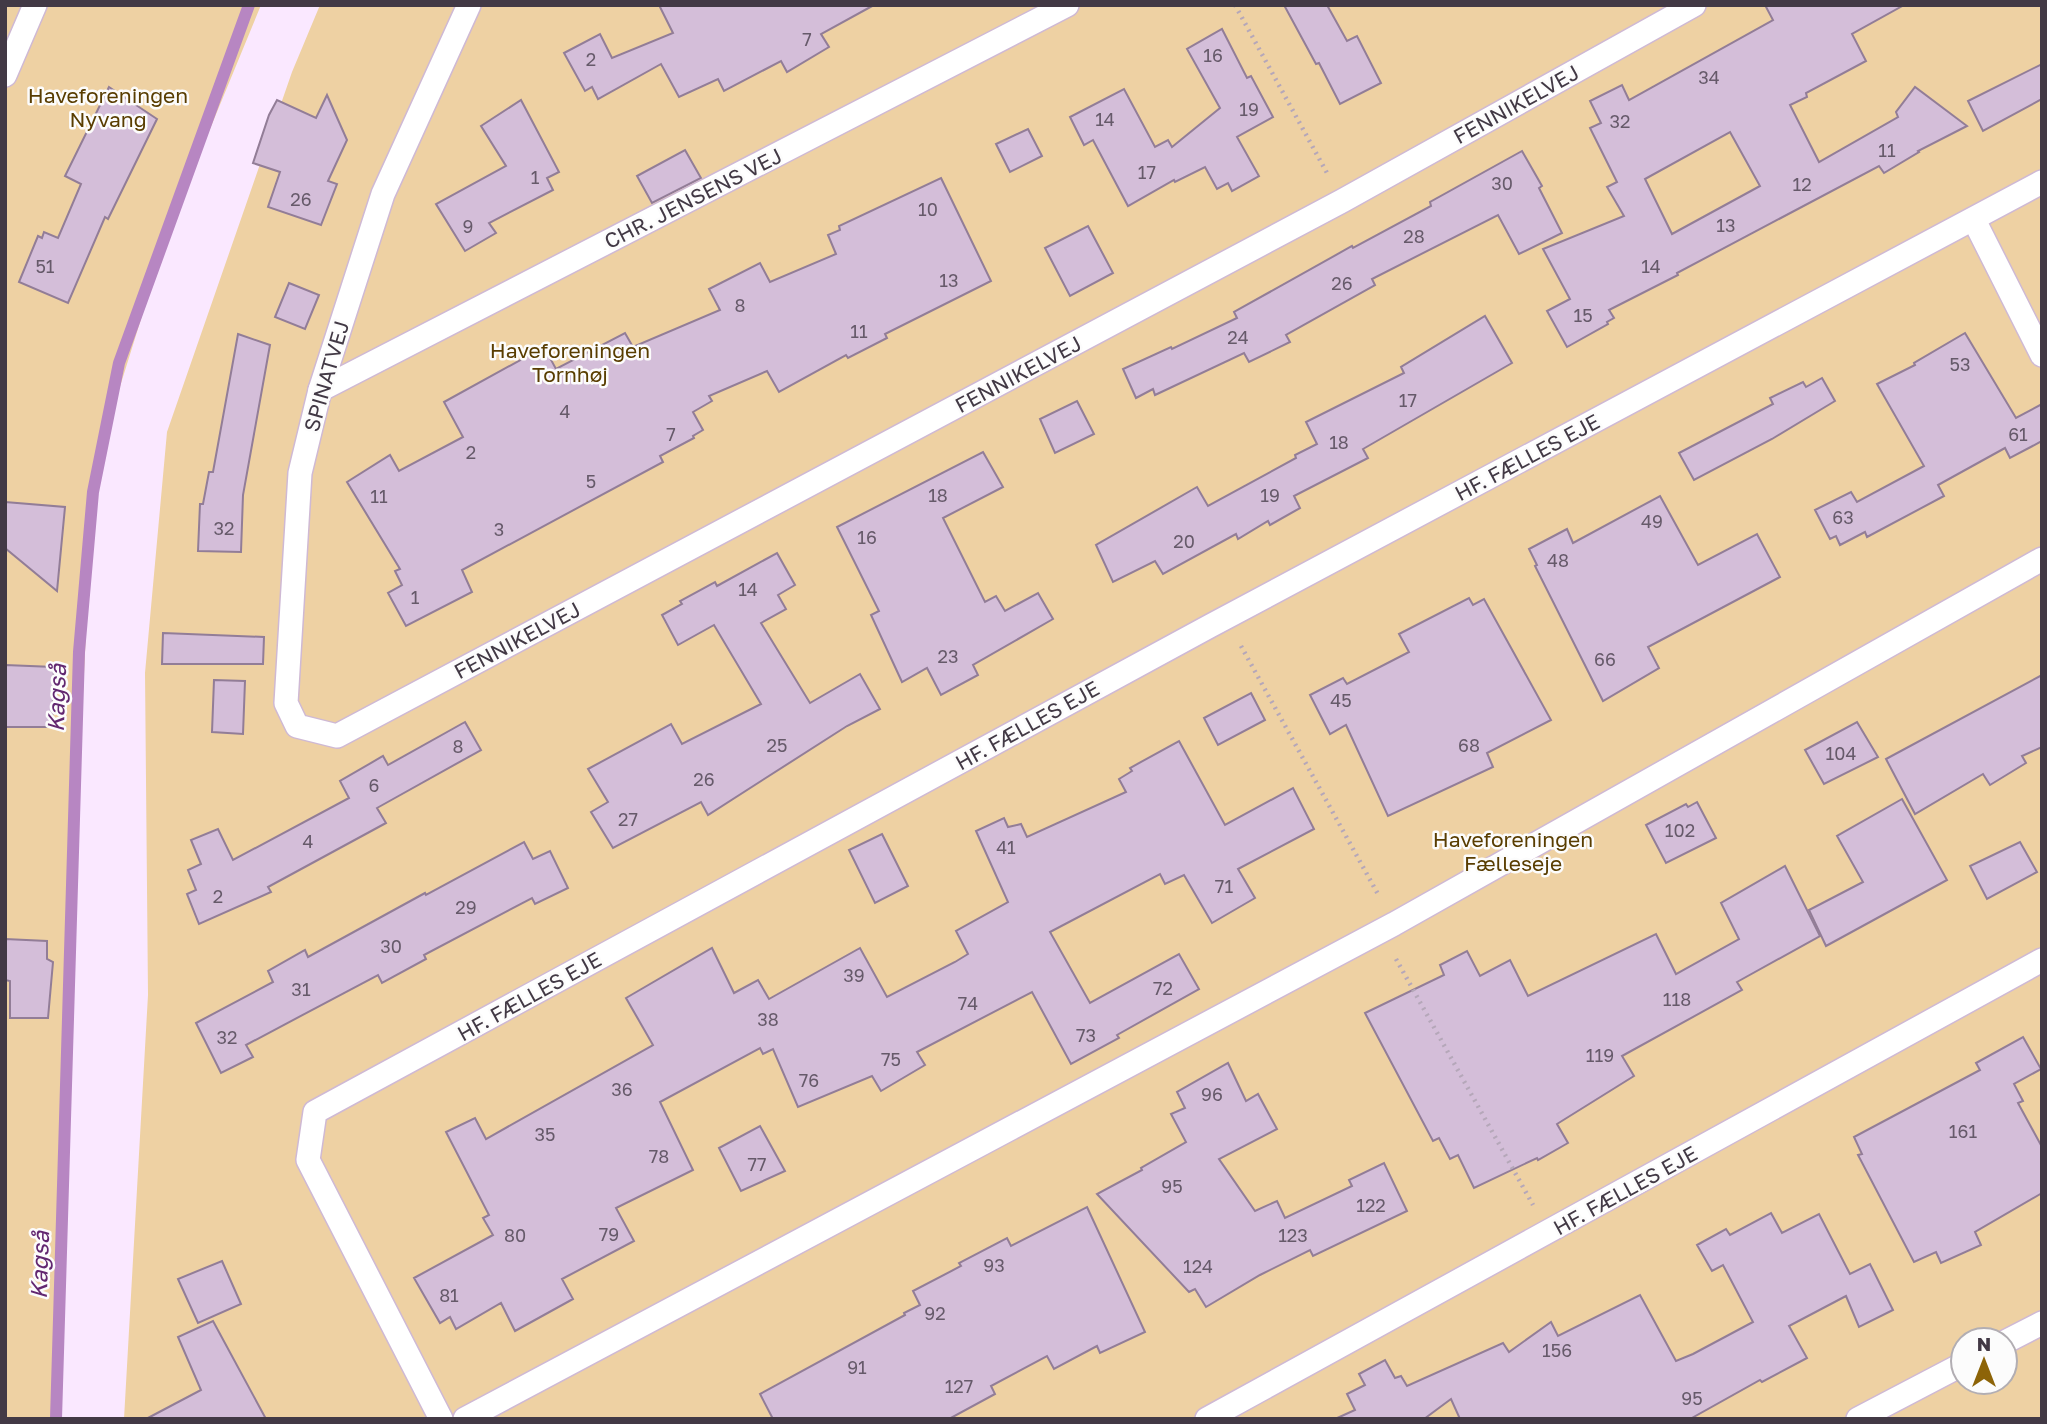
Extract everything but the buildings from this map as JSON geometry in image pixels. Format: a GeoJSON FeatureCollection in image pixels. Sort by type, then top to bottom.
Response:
{"type":"FeatureCollection","features":[{"type":"Feature","properties":{"kind":"lane"},"geometry":{"type":"LineString","coordinates":[[5,75],[35,5]]}},
{"type":"Feature","properties":{"kind":"lane","name":"SPINATVEJ"},"geometry":{"type":"LineString","coordinates":[[337,736],[297,726],[286,703],[300,473],[320,390],[383,194],[469,5]]}},
{"type":"Feature","properties":{"kind":"lane","name":"CHR. JENSENS VEJ"},"geometry":{"type":"LineString","coordinates":[[320,390],[1067,5]]}},
{"type":"Feature","properties":{"kind":"lane","name":"FENNIKELVEJ"},"geometry":{"type":"LineString","coordinates":[[337,736],[1342,201],[1694,5]]}},
{"type":"Feature","properties":{"kind":"lane","name":"HF. FÆLLES EJE"},"geometry":{"type":"LineString","coordinates":[[441,1419],[308,1160],[315,1112],[1226,618],[2042,182]]}},
{"type":"Feature","properties":{"kind":"lane"},"geometry":{"type":"LineString","coordinates":[[1973,220],[2042,355]]}},
{"type":"Feature","properties":{"kind":"lane"},"geometry":{"type":"LineString","coordinates":[[465,1419],[1387,927],[2042,559]]}},
{"type":"Feature","properties":{"kind":"lane","name":"HF. FÆLLES EJE"},"geometry":{"type":"LineString","coordinates":[[1207,1419],[2042,960]]}},
{"type":"Feature","properties":{"kind":"lane"},"geometry":{"type":"LineString","coordinates":[[2019,1335],[2042,1323]]}},
{"type":"Feature","properties":{"kind":"lane"},"geometry":{"type":"LineString","coordinates":[[1858,1419],[1949,1371]]}},
{"type":"Feature","properties":{"kind":"path"},"geometry":{"type":"LineString","coordinates":[[1235,5],[1342,201]]}},
{"type":"Feature","properties":{"kind":"path"},"geometry":{"type":"LineString","coordinates":[[1226,618],[1548,1232]]}},
{"type":"Feature","properties":{"kind":"green space","name":"Haveforeningen Nyvang"},"geometry":{"type":"Polygon","coordinates":[[[5,5],[261,5],[170,226],[94,470],[76,837],[57,1419],[5,1419],[5,5]]]}},
{"type":"Feature","properties":{"kind":"green space","name":"Haveforeningen Fælleseje"},"geometry":{"type":"Polygon","coordinates":[[[320,5],[2042,5],[2042,1419],[124,1419],[148,995],[145,673],[167,432],[292,72],[320,5]]]}},
{"type":"Feature","properties":{"kind":"waterway","name":"Kagså"},"geometry":{"type":"LineString","coordinates":[[56,1419],[79,652],[93,492],[119,363],[249,5]]}},
{"type":"Feature","properties":{"kind":"park label","name":"Haveforeningen Tornhøj"},"geometry":{"type":"Point","coordinates":[570,362]}}]}
